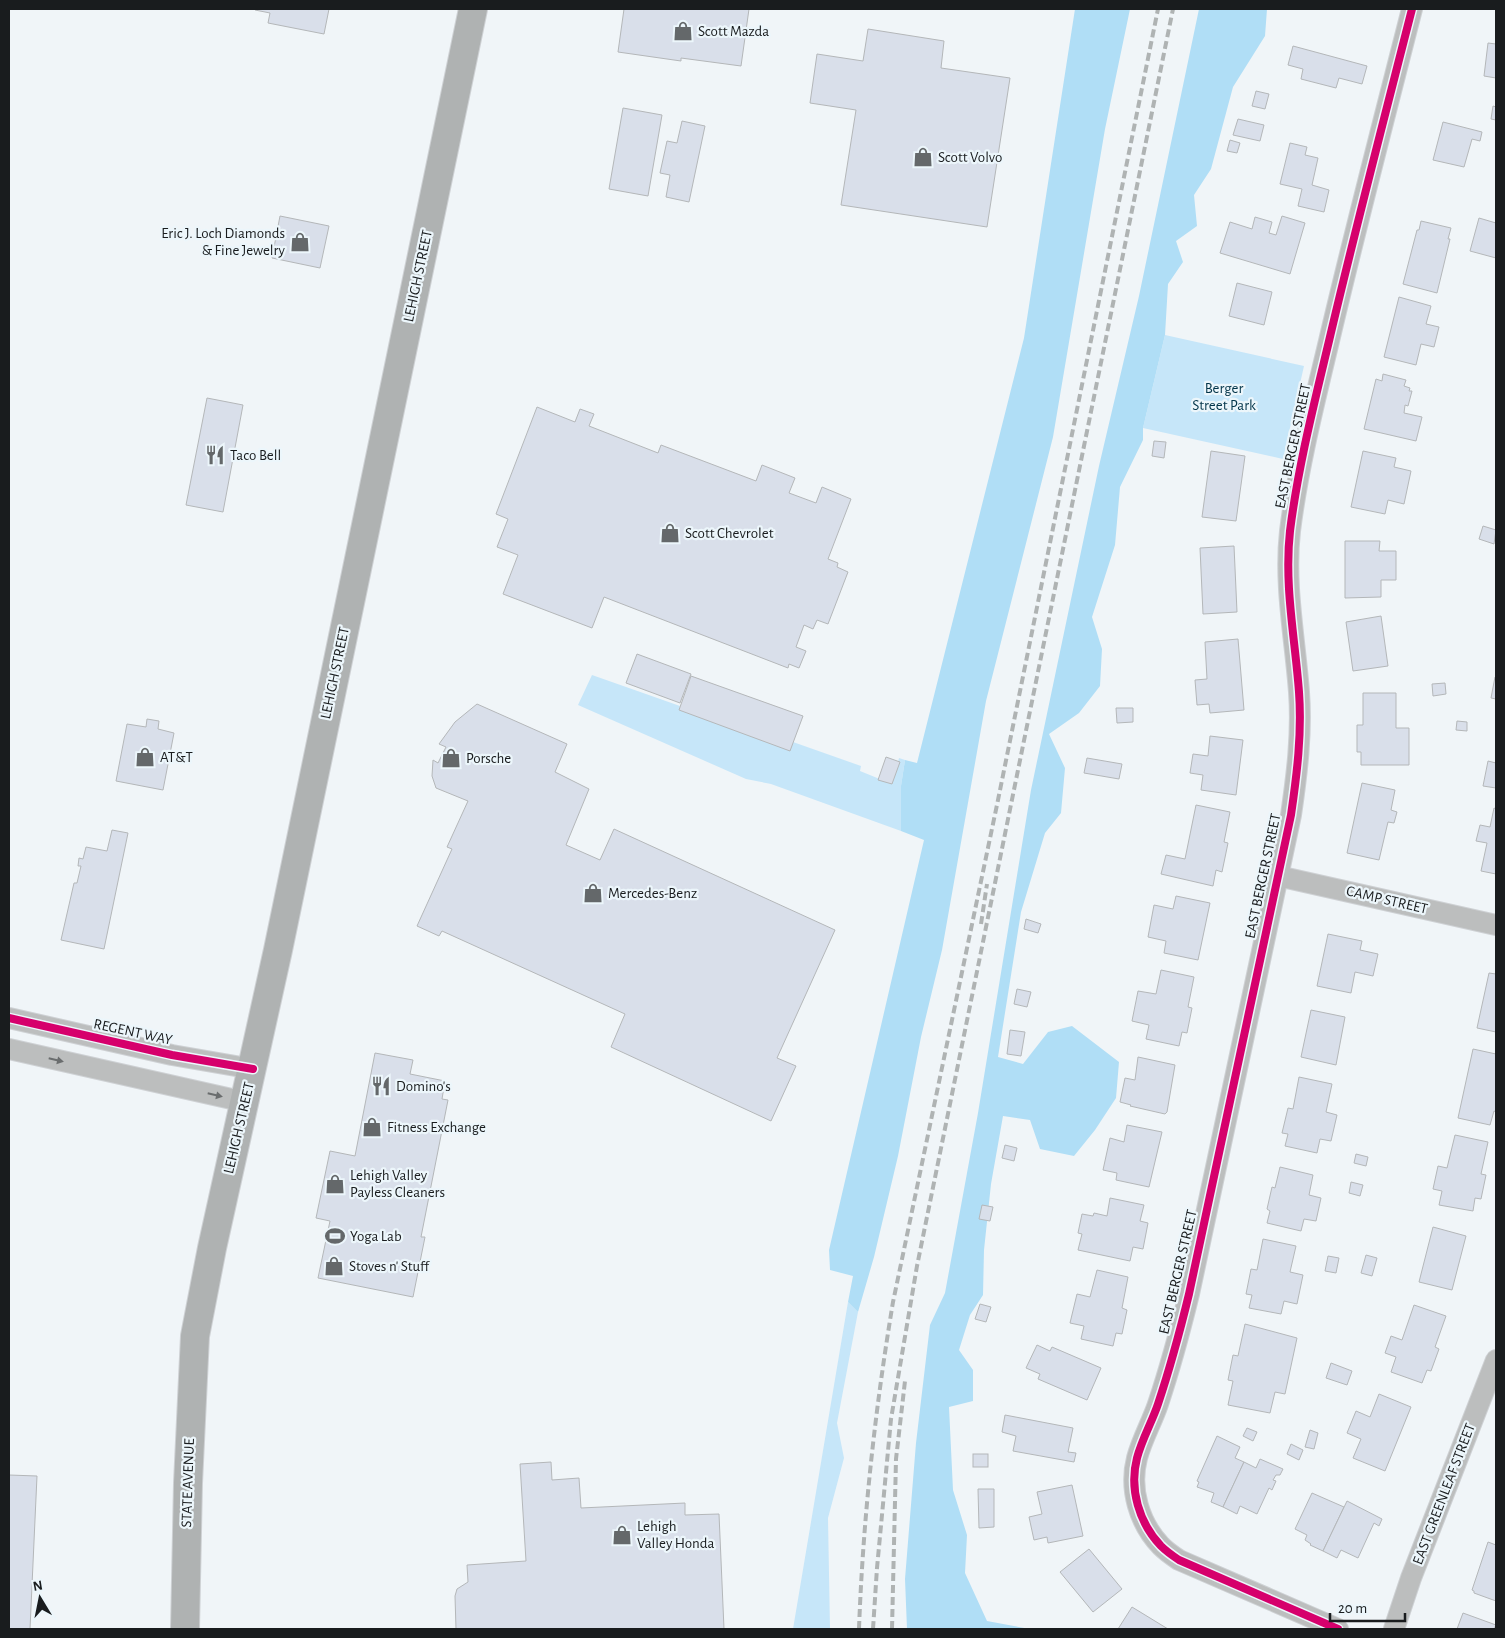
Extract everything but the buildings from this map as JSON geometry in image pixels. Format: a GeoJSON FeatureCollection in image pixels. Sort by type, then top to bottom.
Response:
{"type":"FeatureCollection","features":[{"type":"Feature","properties":{"kind":"highway","name":"LEHIGH STREET"},"geometry":{"type":"LineString","coordinates":[[195,1336],[473,9]]}},
{"type":"Feature","properties":{"kind":"highway","name":"STATE AVENUE"},"geometry":{"type":"LineString","coordinates":[[185,1629],[188,1492],[195,1336]]}},
{"type":"Feature","properties":{"kind":"street","name":"EAST BERGER STREET"},"geometry":{"type":"LineString","coordinates":[[1338,1629],[1179,1560],[1162,1547],[1146,1528],[1137,1504],[1134,1483],[1137,1458],[1157,1408],[1182,1322],[1278,876],[1296,781],[1299,692],[1288,590],[1290,534],[1297,480],[1346,269],[1412,9]]}},
{"type":"Feature","properties":{"kind":"street","name":"CAMP STREET"},"geometry":{"type":"LineString","coordinates":[[1278,876],[1496,925]]}},
{"type":"Feature","properties":{"kind":"street","name":"REGENT WAY"},"geometry":{"type":"LineString","coordinates":[[9,1018],[172,1055],[252,1069]]}},
{"type":"Feature","properties":{"kind":"street"},"geometry":{"type":"LineString","coordinates":[[9,1048],[245,1102]]}},
{"type":"Feature","properties":{"kind":"street","name":"EAST GREENLEAF STREET"},"geometry":{"type":"LineString","coordinates":[[1394,1629],[1410,1578],[1496,1360]]}},
{"type":"Feature","properties":{"kind":"green space","name":"Berger Street Park"},"geometry":{"type":"Polygon","coordinates":[[[1165,335],[1304,366],[1283,459],[1143,428],[1165,335]]]}},
{"type":"Feature","properties":{"kind":"green space"},"geometry":{"type":"Polygon","coordinates":[[[592,675],[680,706],[679,710],[790,750],[793,742],[861,766],[860,771],[892,784],[899,758],[905,760],[901,786],[901,831],[771,784],[746,779],[578,705],[592,675]]]}},
{"type":"Feature","properties":{"kind":"green space"},"geometry":{"type":"Polygon","coordinates":[[[848,1302],[858,1312],[837,1423],[844,1458],[828,1518],[830,1629],[793,1629],[848,1302]]]}},
{"type":"Feature","properties":{"kind":"shaded area"},"geometry":{"type":"Polygon","coordinates":[[[1075,9],[1130,9],[1105,129],[1053,437],[986,701],[942,950],[921,1037],[898,1156],[874,1257],[858,1312],[848,1302],[853,1276],[830,1270],[829,1250],[924,840],[901,831],[901,786],[905,760],[917,763],[1024,338],[1075,9]]]}},
{"type":"Feature","properties":{"kind":"shaded area"},"geometry":{"type":"Polygon","coordinates":[[[1199,9],[1267,9],[1265,36],[1233,87],[1211,169],[1194,195],[1197,226],[1176,241],[1183,262],[1168,284],[1165,335],[1143,428],[1143,440],[1120,487],[1115,545],[1092,617],[1102,649],[1100,686],[1079,713],[1049,734],[1065,768],[1061,813],[1045,833],[1021,912],[998,1057],[1023,1064],[1048,1032],[1072,1026],[1119,1062],[1116,1098],[1095,1130],[1074,1156],[1040,1149],[1030,1120],[1003,1116],[991,1184],[984,1250],[983,1295],[970,1315],[959,1350],[973,1370],[973,1401],[949,1407],[953,1490],[967,1535],[965,1573],[987,1621],[1030,1629],[907,1629],[905,1579],[916,1443],[930,1325],[945,1293],[978,1113],[1031,790],[1099,466],[1139,296],[1199,9]]]}},
{"type":"Feature","properties":{"kind":"railway"},"geometry":{"type":"LineString","coordinates":[[859,1629],[863,1547],[871,1465],[893,1302],[998,800],[1158,9]]}},
{"type":"Feature","properties":{"kind":"railway"},"geometry":{"type":"LineString","coordinates":[[873,1629],[891,1419],[917,1266],[1173,9]]}},
{"type":"Feature","properties":{"kind":"railway"},"geometry":{"type":"LineString","coordinates":[[981,924],[987,884]]}},
{"type":"Feature","properties":{"kind":"railway"},"geometry":{"type":"LineString","coordinates":[[892,1629],[896,1459],[905,1381]]}},
{"type":"Feature","properties":{"kind":"cycle path"},"geometry":{"type":"LineString","coordinates":[[1338,1629],[1179,1560],[1172,1555],[1161,1546],[1147,1527],[1138,1505],[1134,1482],[1137,1458],[1156,1411],[1189,1294],[1291,815],[1300,723],[1288,571],[1288,551],[1293,507],[1318,388],[1359,216],[1412,9]]}},
{"type":"Feature","properties":{"kind":"cycle path"},"geometry":{"type":"LineString","coordinates":[[9,1018],[172,1055],[253,1069]]}},
{"type":"Feature","properties":{"kind":"place","name":"Scott Mazda"},"geometry":{"type":"Point","coordinates":[683,31]}},
{"type":"Feature","properties":{"kind":"place","name":"Scott Volvo"},"geometry":{"type":"Point","coordinates":[923,157]}},
{"type":"Feature","properties":{"kind":"place","name":"Eric J. Loch Diamonds & Fine Jewelry"},"geometry":{"type":"Point","coordinates":[300,242]}},
{"type":"Feature","properties":{"kind":"place","name":"Taco Bell"},"geometry":{"type":"Point","coordinates":[215,455]}},
{"type":"Feature","properties":{"kind":"place","name":"Scott Chevrolet"},"geometry":{"type":"Point","coordinates":[670,533]}},
{"type":"Feature","properties":{"kind":"place","name":"AT&T"},"geometry":{"type":"Point","coordinates":[145,757]}},
{"type":"Feature","properties":{"kind":"place","name":"Porsche"},"geometry":{"type":"Point","coordinates":[451,758]}},
{"type":"Feature","properties":{"kind":"place","name":"Mercedes-Benz"},"geometry":{"type":"Point","coordinates":[593,893]}},
{"type":"Feature","properties":{"kind":"place","name":"Domino's"},"geometry":{"type":"Point","coordinates":[381,1086]}},
{"type":"Feature","properties":{"kind":"place","name":"Fitness Exchange"},"geometry":{"type":"Point","coordinates":[372,1127]}},
{"type":"Feature","properties":{"kind":"place","name":"Lehigh Valley Payless Cleaners"},"geometry":{"type":"Point","coordinates":[335,1184]}},
{"type":"Feature","properties":{"kind":"place","name":"Yoga Lab"},"geometry":{"type":"Point","coordinates":[335,1236]}},
{"type":"Feature","properties":{"kind":"place","name":"Stoves n' Stuff"},"geometry":{"type":"Point","coordinates":[334,1266]}},
{"type":"Feature","properties":{"kind":"place","name":"Lehigh Valley Honda"},"geometry":{"type":"Point","coordinates":[622,1535]}}]}
